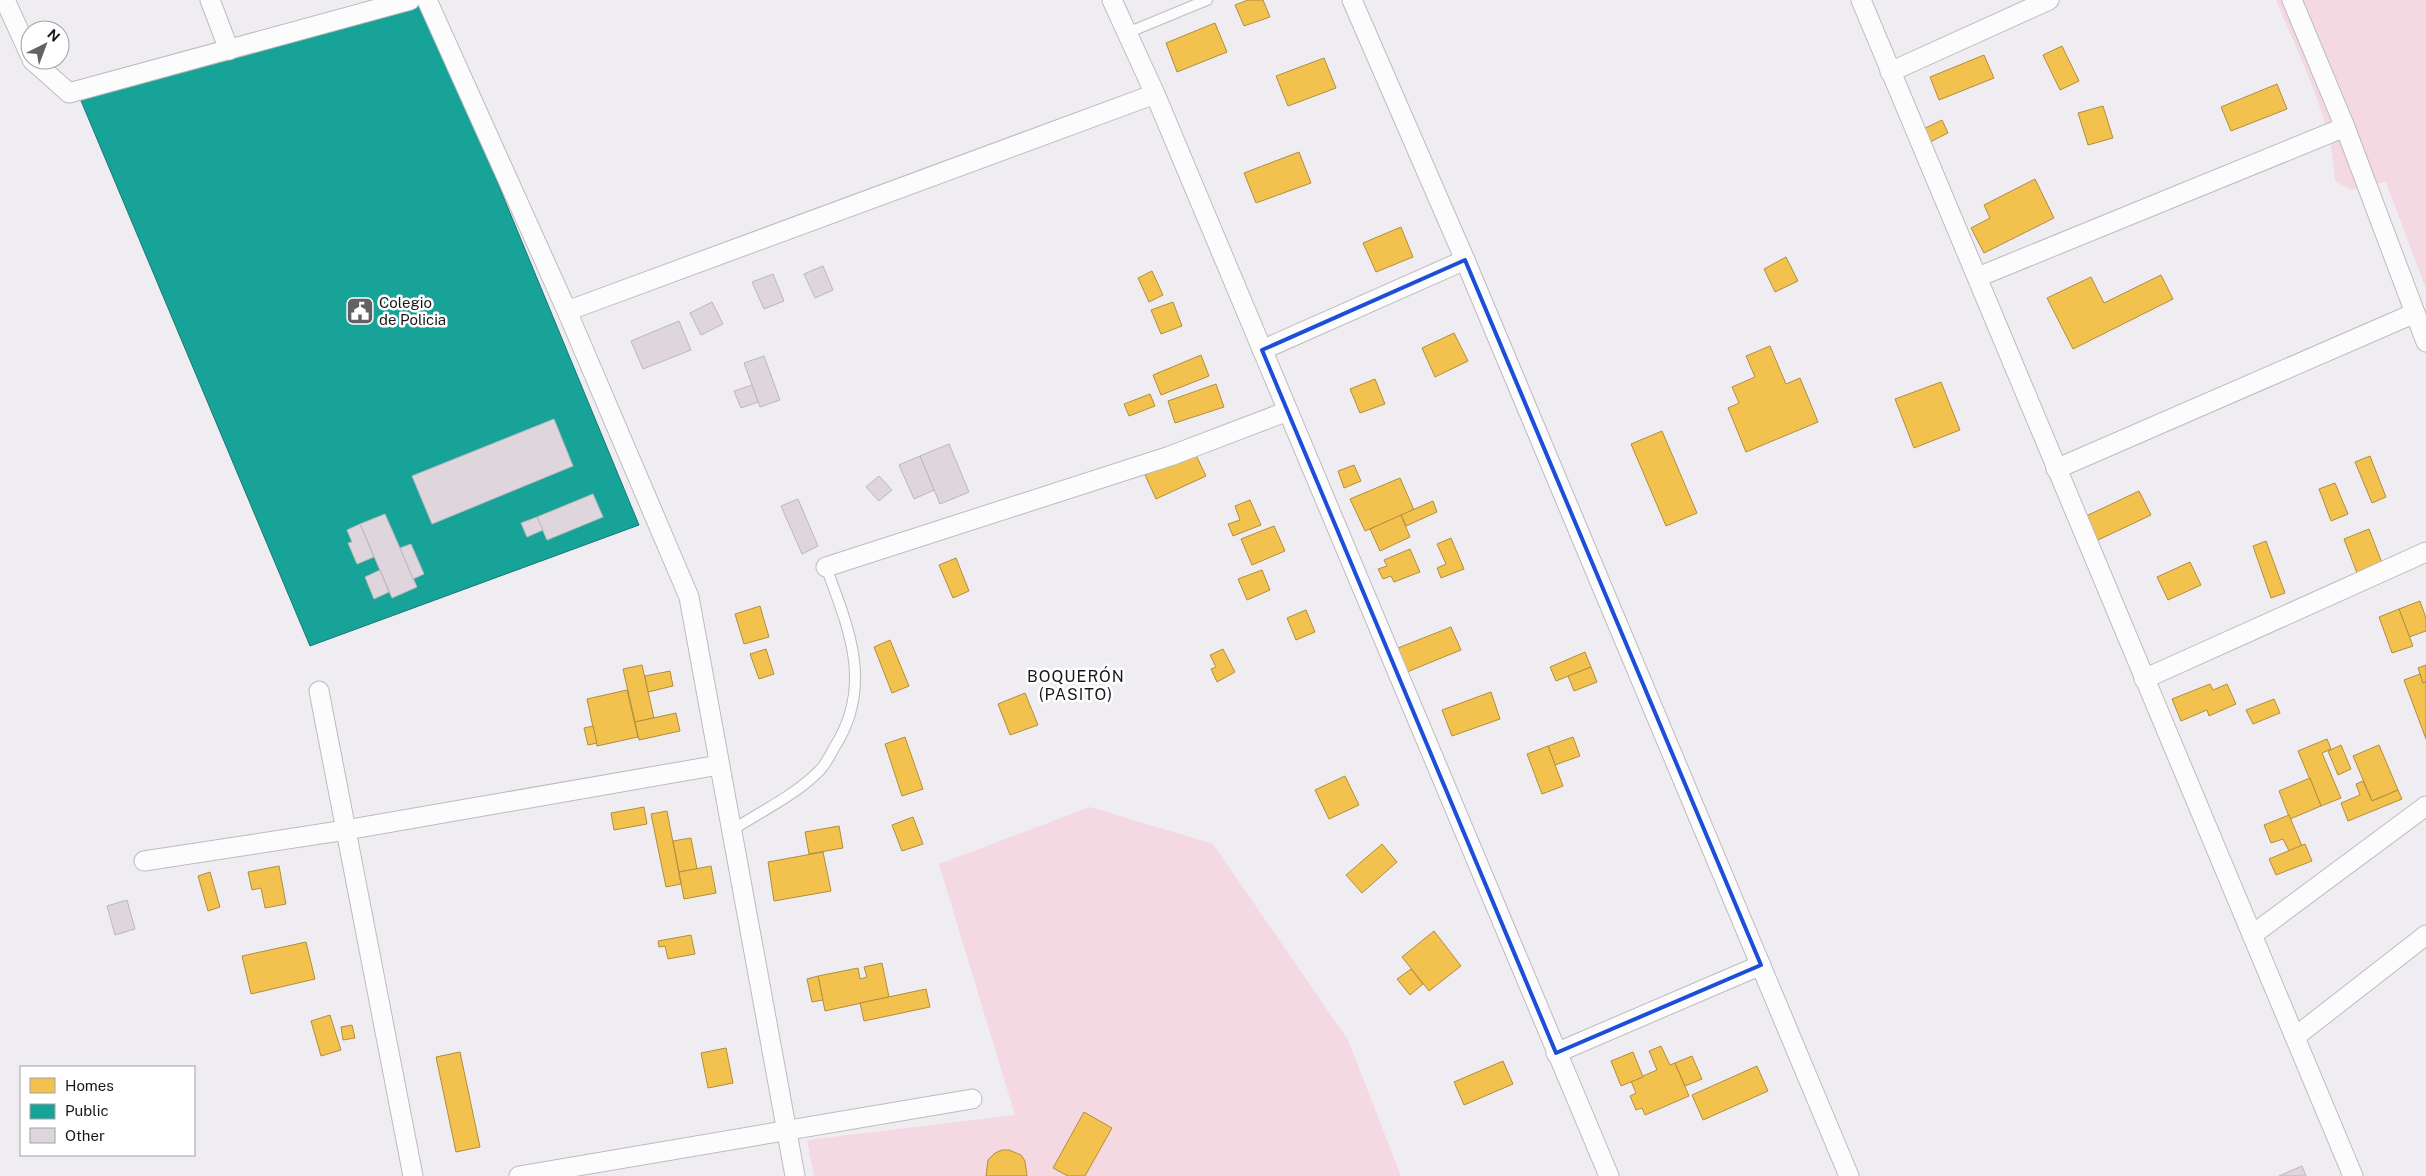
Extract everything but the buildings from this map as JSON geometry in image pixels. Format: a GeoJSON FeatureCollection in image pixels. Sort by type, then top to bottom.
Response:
{"type":"FeatureCollection","features":[{"type":"Feature","properties":{"kind":"street"},"geometry":{"type":"LineString","coordinates":[[5,0],[20,33]]}},
{"type":"Feature","properties":{"kind":"street"},"geometry":{"type":"LineString","coordinates":[[210,0],[229,50]]}},
{"type":"Feature","properties":{"kind":"street"},"geometry":{"type":"LineString","coordinates":[[43,70],[69,93],[410,0]]}},
{"type":"Feature","properties":{"kind":"street"},"geometry":{"type":"LineString","coordinates":[[427,0],[567,311],[689,598],[795,1176]]}},
{"type":"Feature","properties":{"kind":"street"},"geometry":{"type":"LineString","coordinates":[[1112,0],[1155,94],[1608,1176]]}},
{"type":"Feature","properties":{"kind":"street"},"geometry":{"type":"LineString","coordinates":[[1352,0],[1465,260],[1849,1176]]}},
{"type":"Feature","properties":{"kind":"street"},"geometry":{"type":"LineString","coordinates":[[1861,0],[1978,277],[2056,470],[2353,1176]]}},
{"type":"Feature","properties":{"kind":"street"},"geometry":{"type":"LineString","coordinates":[[1890,72],[2049,0]]}},
{"type":"Feature","properties":{"kind":"street"},"geometry":{"type":"LineString","coordinates":[[2292,0],[2345,127],[2426,342]]}},
{"type":"Feature","properties":{"kind":"street"},"geometry":{"type":"LineString","coordinates":[[567,311],[1155,94]]}},
{"type":"Feature","properties":{"kind":"street"},"geometry":{"type":"LineString","coordinates":[[1978,277],[2345,127]]}},
{"type":"Feature","properties":{"kind":"street"},"geometry":{"type":"LineString","coordinates":[[1262,350],[1465,260]]}},
{"type":"Feature","properties":{"kind":"street"},"geometry":{"type":"LineString","coordinates":[[2056,470],[2415,313]]}},
{"type":"Feature","properties":{"kind":"street"},"geometry":{"type":"LineString","coordinates":[[826,567],[1170,456],[1288,411]]}},
{"type":"Feature","properties":{"kind":"street"},"geometry":{"type":"LineString","coordinates":[[2144,679],[2426,552]]}},
{"type":"Feature","properties":{"kind":"street"},"geometry":{"type":"LineString","coordinates":[[319,691],[413,1176]]}},
{"type":"Feature","properties":{"kind":"street"},"geometry":{"type":"LineString","coordinates":[[144,861],[346,830],[719,765]]}},
{"type":"Feature","properties":{"kind":"street"},"geometry":{"type":"LineString","coordinates":[[2252,935],[2426,806]]}},
{"type":"Feature","properties":{"kind":"street"},"geometry":{"type":"LineString","coordinates":[[2295,1037],[2426,935]]}},
{"type":"Feature","properties":{"kind":"street"},"geometry":{"type":"LineString","coordinates":[[1556,1053],[1761,965]]}},
{"type":"Feature","properties":{"kind":"street"},"geometry":{"type":"LineString","coordinates":[[519,1176],[972,1099]]}},
{"type":"Feature","properties":{"kind":"lane"},"geometry":{"type":"LineString","coordinates":[[1127,33],[1208,0]]}},
{"type":"Feature","properties":{"kind":"lane"},"geometry":{"type":"LineString","coordinates":[[732,830],[795,789],[820,770],[840,738],[854,706],[856,667],[848,628],[826,567]]}},
{"type":"Feature","properties":{"kind":"highlighted area"},"geometry":{"type":"Polygon","coordinates":[[[1465,260],[1761,965],[1556,1053],[1262,350],[1465,260]]]}},
{"type":"Feature","properties":{"kind":"shaded area"},"geometry":{"type":"Polygon","coordinates":[[[2276,0],[2426,0],[2426,289],[2386,182],[2351,190],[2335,181],[2333,158],[2322,112],[2276,0]]]}},
{"type":"Feature","properties":{"kind":"shaded area"},"geometry":{"type":"Polygon","coordinates":[[[1090,807],[1213,844],[1348,1040],[1401,1176],[814,1176],[807,1140],[1015,1115],[939,864],[1090,807]]]}},
{"type":"Feature","properties":{"kind":"place","name":"Colegio de Policia"},"geometry":{"type":"Point","coordinates":[360,311]}},
{"type":"Feature","properties":{"kind":"district","name":"BOQUERÓN (PASITO)"},"geometry":{"type":"Point","coordinates":[1076,685]}}]}
